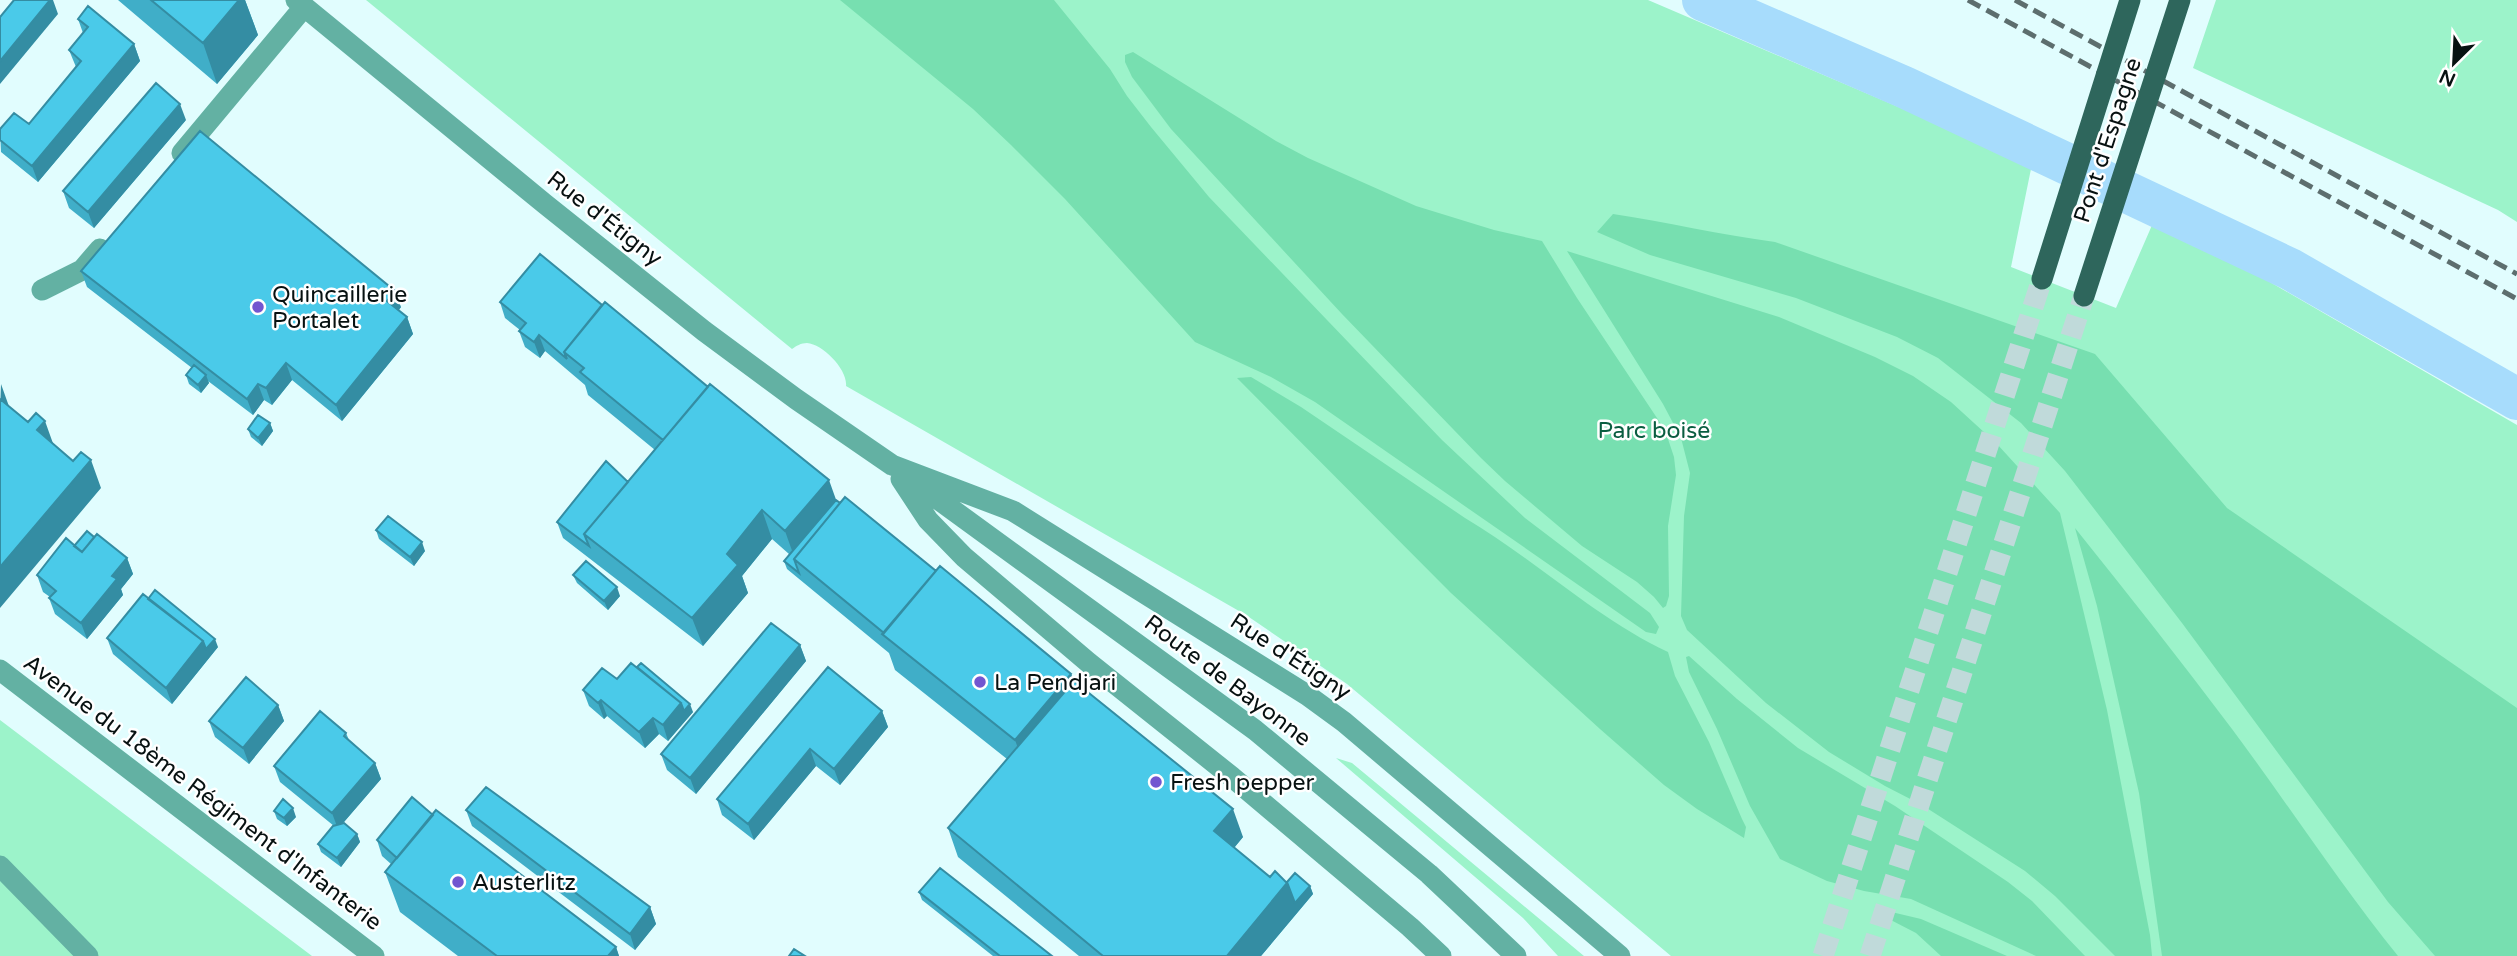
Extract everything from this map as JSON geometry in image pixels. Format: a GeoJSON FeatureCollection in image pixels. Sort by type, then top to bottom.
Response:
{"type":"FeatureCollection","features":[{"type":"Feature","properties":{"kind":"main road","name":"Pont d'Espagne"},"geometry":{"type":"LineString","coordinates":[[2042,279],[2130,0]]}},
{"type":"Feature","properties":{"kind":"main road","name":"Pont d'Espagne"},"geometry":{"type":"LineString","coordinates":[[2084,296],[2180,0]]}},
{"type":"Feature","properties":{"kind":"street"},"geometry":{"type":"LineString","coordinates":[[172,164],[300,4]]}},
{"type":"Feature","properties":{"kind":"street","name":"Rue d'Étigny"},"geometry":{"type":"LineString","coordinates":[[300,4],[704,331],[796,399],[892,465],[1013,511],[1307,695],[1344,722],[1620,956]]}},
{"type":"Feature","properties":{"kind":"street"},"geometry":{"type":"LineString","coordinates":[[43,289],[82,270],[109,239]]}},
{"type":"Feature","properties":{"kind":"street","name":"Rue d'Étigny"},"geometry":{"type":"LineString","coordinates":[[892,465],[928,520],[964,556],[1089,663],[1242,786],[1441,956]]}},
{"type":"Feature","properties":{"kind":"street","name":"Route de Bayonne"},"geometry":{"type":"LineString","coordinates":[[892,465],[1255,730],[1429,874],[1516,956]]}},
{"type":"Feature","properties":{"kind":"street","name":"Avenue du 18ème Régiment d'Infanterie"},"geometry":{"type":"LineString","coordinates":[[0,670],[374,956]]}},
{"type":"Feature","properties":{"kind":"street"},"geometry":{"type":"LineString","coordinates":[[0,866],[88,956]]}},
{"type":"Feature","properties":{"kind":"green space","name":"Parc boisé"},"geometry":{"type":"Polygon","coordinates":[[[366,0],[1648,0],[2032,164],[2011,267],[2116,308],[2156,216],[2517,425],[2517,956],[1671,956],[1347,684],[1246,615],[846,386],[839,366],[820,348],[807,343],[792,349],[366,0]]]}},
{"type":"Feature","properties":{"kind":"green space"},"geometry":{"type":"Polygon","coordinates":[[[840,0],[1054,0],[1110,69],[1151,127],[1209,197],[1442,440],[1525,518],[1650,613],[1659,627],[1656,634],[1646,632],[1315,402],[1271,377],[1195,342],[1065,199],[1011,145],[973,109],[840,0]]]}},
{"type":"Feature","properties":{"kind":"green space"},"geometry":{"type":"Polygon","coordinates":[[[2216,0],[2517,0],[2517,222],[2498,210],[2193,68],[2216,0]]]}},
{"type":"Feature","properties":{"kind":"green space"},"geometry":{"type":"Polygon","coordinates":[[[1133,52],[1308,158],[1416,206],[1494,230],[1542,241],[1665,430],[1674,457],[1676,475],[1668,526],[1669,596],[1666,606],[1663,608],[1637,582],[1582,546],[1505,481],[1342,314],[1171,129],[1132,77],[1125,62],[1125,55],[1133,52]]]}},
{"type":"Feature","properties":{"kind":"green space"},"geometry":{"type":"Polygon","coordinates":[[[1613,214],[1775,242],[2095,354],[2227,508],[2517,708],[2517,956],[2435,956],[2388,902],[2182,623],[2065,471],[2021,423],[1938,358],[1897,337],[1796,298],[1650,255],[1597,232],[1613,214]]]}},
{"type":"Feature","properties":{"kind":"green space"},"geometry":{"type":"Polygon","coordinates":[[[1567,251],[1779,317],[1913,376],[1951,402],[1997,444],[2060,513],[2107,710],[2152,956],[2115,956],[2055,896],[2025,871],[1922,805],[1829,752],[1766,703],[1687,630],[1681,616],[1684,516],[1690,473],[1681,438],[1663,404],[1567,251]]]}},
{"type":"Feature","properties":{"kind":"green space"},"geometry":{"type":"Polygon","coordinates":[[[1251,377],[1301,407],[1516,551],[1616,623],[1668,652],[1675,676],[1709,742],[1746,827],[1744,838],[1664,785],[1451,593],[1237,378],[1251,377]]]}},
{"type":"Feature","properties":{"kind":"green space"},"geometry":{"type":"Polygon","coordinates":[[[2075,528],[2232,729],[2398,956],[2162,956],[2139,793],[2097,606],[2075,528]]]}},
{"type":"Feature","properties":{"kind":"green space"},"geometry":{"type":"Polygon","coordinates":[[[1689,656],[1798,748],[1895,806],[2008,882],[2032,901],[2085,956],[2036,956],[1911,899],[1827,881],[1780,859],[1750,806],[1689,672],[1686,657],[1689,656]]]}},
{"type":"Feature","properties":{"kind":"green space"},"geometry":{"type":"Polygon","coordinates":[[[0,720],[312,956],[0,956],[0,720]]]}},
{"type":"Feature","properties":{"kind":"green space"},"geometry":{"type":"Polygon","coordinates":[[[1336,758],[1352,763],[1584,956],[1558,956],[1523,918],[1336,758]]]}},
{"type":"Feature","properties":{"kind":"green space"},"geometry":{"type":"Polygon","coordinates":[[[1883,910],[1921,919],[2007,956],[1941,956],[1916,933],[1885,917],[1883,910]]]}},
{"type":"Feature","properties":{"kind":"building"},"geometry":{"type":"Polygon","coordinates":[[[14,0],[50,0],[0,61],[0,17],[14,0]]]}},
{"type":"Feature","properties":{"kind":"building"},"geometry":{"type":"Polygon","coordinates":[[[151,0],[239,0],[203,43],[151,0]]]}},
{"type":"Feature","properties":{"kind":"building"},"geometry":{"type":"Polygon","coordinates":[[[88,6],[134,44],[32,166],[0,140],[0,129],[14,113],[29,124],[81,61],[69,50],[88,27],[78,19],[88,6]]]}},
{"type":"Feature","properties":{"kind":"building"},"geometry":{"type":"Polygon","coordinates":[[[156,83],[180,104],[88,212],[63,191],[156,83]]]}},
{"type":"Feature","properties":{"kind":"building"},"geometry":{"type":"Polygon","coordinates":[[[200,131],[395,291],[387,301],[407,317],[336,405],[286,363],[266,388],[258,384],[247,399],[81,271],[200,131]]]}},
{"type":"Feature","properties":{"kind":"building"},"geometry":{"type":"Polygon","coordinates":[[[540,254],[602,305],[564,352],[567,359],[539,335],[534,342],[519,331],[526,323],[500,302],[540,254]]]}},
{"type":"Feature","properties":{"kind":"building"},"geometry":{"type":"Polygon","coordinates":[[[605,302],[708,387],[663,440],[580,372],[584,368],[564,352],[605,302]]]}},
{"type":"Feature","properties":{"kind":"building"},"geometry":{"type":"Polygon","coordinates":[[[194,365],[206,375],[198,385],[186,375],[194,365]]]}},
{"type":"Feature","properties":{"kind":"building"},"geometry":{"type":"Polygon","coordinates":[[[710,384],[829,480],[785,531],[762,510],[727,554],[738,565],[692,618],[584,534],[710,384]]]}},
{"type":"Feature","properties":{"kind":"building"},"geometry":{"type":"Polygon","coordinates":[[[0,399],[28,422],[36,413],[45,421],[37,430],[73,461],[81,452],[91,460],[0,567],[0,399]]]}},
{"type":"Feature","properties":{"kind":"building"},"geometry":{"type":"Polygon","coordinates":[[[258,415],[270,423],[258,438],[248,429],[258,415]]]}},
{"type":"Feature","properties":{"kind":"building"},"geometry":{"type":"Polygon","coordinates":[[[606,461],[628,482],[584,534],[589,546],[557,522],[606,461]]]}},
{"type":"Feature","properties":{"kind":"building"},"geometry":{"type":"Polygon","coordinates":[[[845,497],[936,571],[884,633],[794,559],[845,497]]]}},
{"type":"Feature","properties":{"kind":"building"},"geometry":{"type":"Polygon","coordinates":[[[836,500],[840,503],[794,559],[799,573],[784,561],[836,500]]]}},
{"type":"Feature","properties":{"kind":"building"},"geometry":{"type":"Polygon","coordinates":[[[388,516],[422,542],[410,557],[376,530],[388,516]]]}},
{"type":"Feature","properties":{"kind":"building"},"geometry":{"type":"Polygon","coordinates":[[[87,531],[94,537],[82,552],[74,546],[87,531]]]}},
{"type":"Feature","properties":{"kind":"building"},"geometry":{"type":"Polygon","coordinates":[[[97,534],[127,558],[112,576],[117,579],[81,623],[49,598],[56,591],[37,575],[66,538],[82,552],[97,534]]]}},
{"type":"Feature","properties":{"kind":"building"},"geometry":{"type":"Polygon","coordinates":[[[586,561],[617,587],[604,601],[573,575],[586,561]]]}},
{"type":"Feature","properties":{"kind":"building","name":"La Pendjari"},"geometry":{"type":"Polygon","coordinates":[[[940,566],[1071,674],[1015,740],[882,634],[940,566]]]}},
{"type":"Feature","properties":{"kind":"building"},"geometry":{"type":"Polygon","coordinates":[[[155,590],[215,639],[206,649],[203,641],[148,599],[155,590]]]}},
{"type":"Feature","properties":{"kind":"building"},"geometry":{"type":"Polygon","coordinates":[[[143,594],[203,641],[166,688],[107,638],[143,594]]]}},
{"type":"Feature","properties":{"kind":"building"},"geometry":{"type":"Polygon","coordinates":[[[771,623],[800,645],[690,778],[661,754],[771,623]]]}},
{"type":"Feature","properties":{"kind":"building"},"geometry":{"type":"Polygon","coordinates":[[[631,663],[681,703],[663,725],[653,718],[639,732],[601,700],[598,703],[583,690],[602,668],[617,679],[631,663]]]}},
{"type":"Feature","properties":{"kind":"building"},"geometry":{"type":"Polygon","coordinates":[[[641,663],[690,704],[684,711],[681,703],[637,667],[641,663]]]}},
{"type":"Feature","properties":{"kind":"building"},"geometry":{"type":"Polygon","coordinates":[[[828,667],[882,711],[834,769],[810,749],[748,824],[717,799],[828,667]]]}},
{"type":"Feature","properties":{"kind":"building"},"geometry":{"type":"Polygon","coordinates":[[[246,677],[278,705],[243,748],[209,721],[246,677]]]}},
{"type":"Feature","properties":{"kind":"building"},"geometry":{"type":"Polygon","coordinates":[[[1074,681],[1233,809],[1214,831],[1270,877],[1275,871],[1287,883],[1227,956],[1103,956],[948,828],[1074,681]]]}},
{"type":"Feature","properties":{"kind":"building"},"geometry":{"type":"Polygon","coordinates":[[[320,711],[375,763],[332,813],[274,766],[320,711]]]}},
{"type":"Feature","properties":{"kind":"building"},"geometry":{"type":"Polygon","coordinates":[[[486,787],[650,907],[630,934],[466,810],[486,787]]]}},
{"type":"Feature","properties":{"kind":"building"},"geometry":{"type":"Polygon","coordinates":[[[412,797],[433,815],[397,858],[377,840],[412,797]]]}},
{"type":"Feature","properties":{"kind":"building"},"geometry":{"type":"Polygon","coordinates":[[[283,799],[293,808],[284,818],[274,811],[283,799]]]}},
{"type":"Feature","properties":{"kind":"building"},"geometry":{"type":"Polygon","coordinates":[[[436,810],[616,947],[608,956],[497,956],[385,872],[436,810]]]}},
{"type":"Feature","properties":{"kind":"building"},"geometry":{"type":"Polygon","coordinates":[[[344,823],[357,834],[337,858],[318,844],[333,826],[344,823]]]}},
{"type":"Feature","properties":{"kind":"building"},"geometry":{"type":"Polygon","coordinates":[[[940,868],[1052,956],[1000,956],[919,892],[940,868]]]}},
{"type":"Feature","properties":{"kind":"building"},"geometry":{"type":"Polygon","coordinates":[[[1295,873],[1310,886],[1295,903],[1287,882],[1295,873]]]}},
{"type":"Feature","properties":{"kind":"building"},"geometry":{"type":"Polygon","coordinates":[[[794,949],[805,956],[789,956],[794,949]]]}},
{"type":"Feature","properties":{"kind":"waterway"},"geometry":{"type":"LineString","coordinates":[[1703,0],[1904,87],[2290,269],[2517,399]]}},
{"type":"Feature","properties":{"kind":"tunnel"},"geometry":{"type":"LineString","coordinates":[[1823,956],[2042,279]]}},
{"type":"Feature","properties":{"kind":"tunnel"},"geometry":{"type":"LineString","coordinates":[[1870,956],[2084,296]]}},
{"type":"Feature","properties":{"kind":"railway"},"geometry":{"type":"LineString","coordinates":[[1968,0],[2517,299]]}},
{"type":"Feature","properties":{"kind":"railway"},"geometry":{"type":"LineString","coordinates":[[2015,0],[2517,274]]}},
{"type":"Feature","properties":{"kind":"place","name":"Quincaillerie Portalet"},"geometry":{"type":"Point","coordinates":[258,307]}},
{"type":"Feature","properties":{"kind":"place","name":"La Pendjari"},"geometry":{"type":"Point","coordinates":[980,682]}},
{"type":"Feature","properties":{"kind":"place","name":"Fresh pepper"},"geometry":{"type":"Point","coordinates":[1156,782]}},
{"type":"Feature","properties":{"kind":"place","name":"Austerlitz"},"geometry":{"type":"Point","coordinates":[458,882]}}]}
